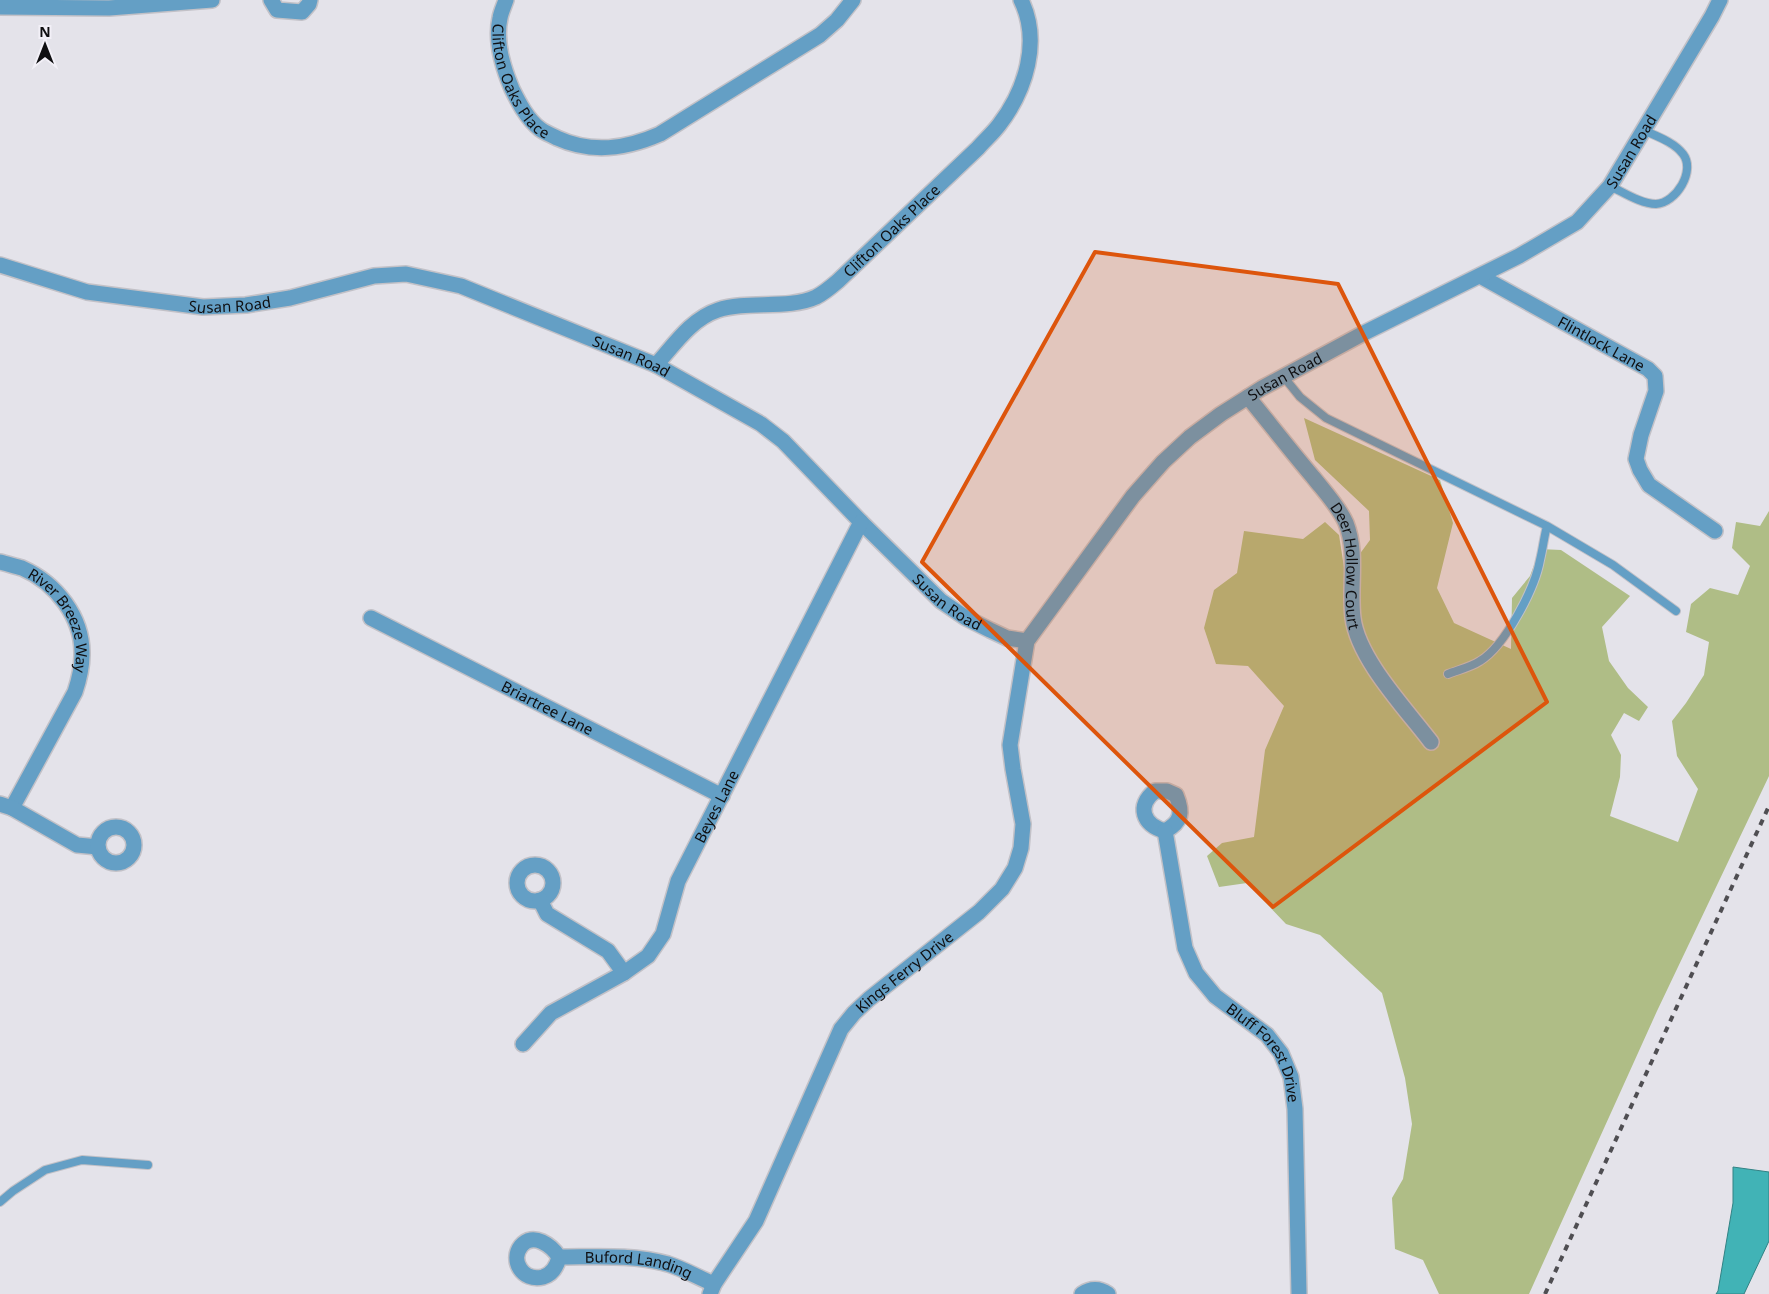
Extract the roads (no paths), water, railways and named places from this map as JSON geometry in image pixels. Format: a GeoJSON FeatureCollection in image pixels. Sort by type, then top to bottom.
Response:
{"type":"FeatureCollection","features":[{"type":"Feature","properties":{"kind":"street"},"geometry":{"type":"LineString","coordinates":[[0,7],[109,8],[212,0]]}},
{"type":"Feature","properties":{"kind":"street"},"geometry":{"type":"LineString","coordinates":[[272,0],[277,10],[302,12],[310,0]]}},
{"type":"Feature","properties":{"kind":"street","name":"Clifton Oaks Place"},"geometry":{"type":"LineString","coordinates":[[506,0],[500,19],[500,49],[506,74],[528,116],[541,130],[568,142],[593,148],[608,149],[647,140],[660,134],[820,35],[837,20],[853,0]]}},
{"type":"Feature","properties":{"kind":"street","name":"Clifton Oaks Place"},"geometry":{"type":"LineString","coordinates":[[656,365],[694,323],[718,310],[738,305],[771,305],[805,300],[816,297],[827,290],[978,148],[999,125],[1014,101],[1025,74],[1031,51],[1025,9],[1021,0]]}},
{"type":"Feature","properties":{"kind":"street","name":"Susan Road"},"geometry":{"type":"LineString","coordinates":[[0,265],[87,292],[203,307],[246,305],[290,298],[374,276],[406,274],[461,286],[656,365],[772,431],[941,601],[966,618],[1007,638],[1027,641],[1133,496],[1163,462],[1213,419],[1283,376],[1372,329],[1480,276],[1561,233],[1577,222],[1610,186],[1720,0]]}},
{"type":"Feature","properties":{"kind":"street","name":"Flintlock Lane"},"geometry":{"type":"LineString","coordinates":[[1480,276],[1648,369],[1655,376],[1656,391],[1641,435],[1636,458],[1640,470],[1649,485],[1715,530]]}},
{"type":"Feature","properties":{"kind":"street","name":"Deer Hollow Court"},"geometry":{"type":"LineString","coordinates":[[1248,398],[1346,522],[1354,567],[1353,620],[1361,644],[1378,674],[1431,742]]}},
{"type":"Feature","properties":{"kind":"street","name":"Beyes Lane"},"geometry":{"type":"LineString","coordinates":[[523,1044],[551,1013],[624,973],[648,956],[663,934],[678,881],[861,522]]}},
{"type":"Feature","properties":{"kind":"street","name":"River Breeze Way"},"geometry":{"type":"LineString","coordinates":[[0,562],[22,568],[42,580],[59,594],[74,618],[80,632],[82,653],[81,672],[75,692],[6,806]]}},
{"type":"Feature","properties":{"kind":"street","name":"Briartree Lane"},"geometry":{"type":"LineString","coordinates":[[371,618],[722,796]]}},
{"type":"Feature","properties":{"kind":"street","name":"Kings Ferry Drive"},"geometry":{"type":"LineString","coordinates":[[712,1289],[756,1221],[842,1029],[854,1013],[869,999],[979,912],[1002,889],[1015,868],[1023,824],[1012,769],[1010,745],[1027,641]]}},
{"type":"Feature","properties":{"kind":"street"},"geometry":{"type":"LineString","coordinates":[[6,806],[77,845],[98,847]]}},
{"type":"Feature","properties":{"kind":"street","name":"Bluff Forest Drive"},"geometry":{"type":"LineString","coordinates":[[1165,831],[1185,948],[1196,973],[1215,996],[1267,1035],[1281,1053],[1292,1077],[1295,1110],[1299,1294]]}},
{"type":"Feature","properties":{"kind":"street"},"geometry":{"type":"LineString","coordinates":[[540,900],[546,914],[608,951],[624,973]]}},
{"type":"Feature","properties":{"kind":"street","name":"Buford Landing"},"geometry":{"type":"LineString","coordinates":[[559,1257],[639,1258],[669,1264],[712,1289]]}},
{"type":"Feature","properties":{"kind":"street"},"geometry":{"type":"LineString","coordinates":[[1082,1294],[1088,1290],[1099,1289],[1108,1294]]}},
{"type":"Feature","properties":{"kind":"lane"},"geometry":{"type":"LineString","coordinates":[[1610,186],[1645,202],[1654,204],[1662,203],[1673,197],[1680,187],[1687,172],[1684,154],[1674,146],[1643,130]]}},
{"type":"Feature","properties":{"kind":"lane"},"geometry":{"type":"LineString","coordinates":[[1283,376],[1300,397],[1326,418],[1547,526],[1613,564],[1676,612]]}},
{"type":"Feature","properties":{"kind":"lane"},"geometry":{"type":"LineString","coordinates":[[1448,674],[1482,660],[1490,654],[1506,633],[1526,600],[1535,578],[1547,526]]}},
{"type":"Feature","properties":{"kind":"lane"},"geometry":{"type":"LineString","coordinates":[[0,1202],[45,1170],[82,1160],[148,1165]]}},
{"type":"Feature","properties":{"kind":"water"},"geometry":{"type":"Polygon","coordinates":[[[1733,1167],[1769,1172],[1769,1241],[1744,1294],[1716,1294],[1733,1203],[1733,1167]]]}},
{"type":"Feature","properties":{"kind":"railway"},"geometry":{"type":"LineString","coordinates":[[1545,1294],[1769,806]]}}]}
